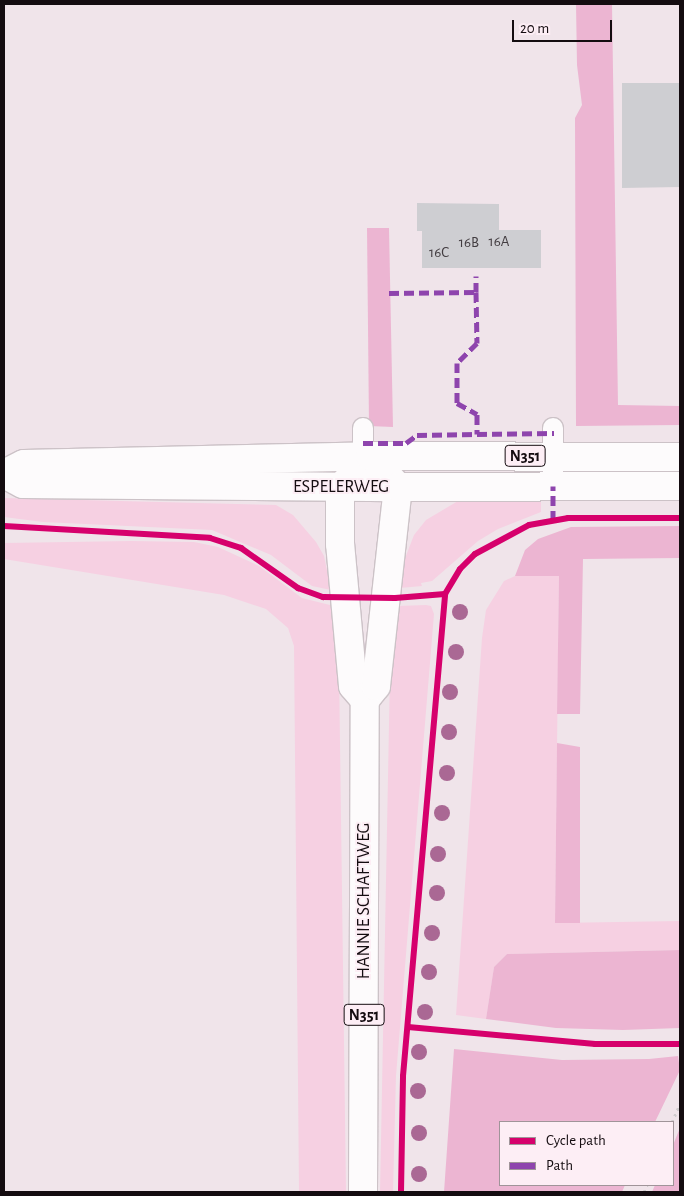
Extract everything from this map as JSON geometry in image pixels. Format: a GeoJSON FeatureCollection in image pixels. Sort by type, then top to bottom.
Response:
{"type":"FeatureCollection","features":[{"type":"Feature","properties":{"kind":"main road","name":"ESPELERWEG"},"geometry":{"type":"LineString","coordinates":[[4,474],[24,464],[370,456],[680,457]]}},
{"type":"Feature","properties":{"kind":"main road"},"geometry":{"type":"LineString","coordinates":[[365,700],[353,686],[340,544],[340,488],[370,456],[398,487]]}},
{"type":"Feature","properties":{"kind":"main road","name":"ESPELERWEG"},"geometry":{"type":"LineString","coordinates":[[4,474],[23,484],[340,488],[680,486]]}},
{"type":"Feature","properties":{"kind":"main road","name":"HANNIE SCHAFTWEG"},"geometry":{"type":"LineString","coordinates":[[363,1192],[365,700],[376,686],[398,487]]}},
{"type":"Feature","properties":{"kind":"lane"},"geometry":{"type":"LineString","coordinates":[[363,428],[363,446],[370,456]]}},
{"type":"Feature","properties":{"kind":"lane"},"geometry":{"type":"LineString","coordinates":[[553,486],[554,428]]}},
{"type":"Feature","properties":{"kind":"path"},"geometry":{"type":"LineString","coordinates":[[672,1121],[680,1104]]}},
{"type":"Feature","properties":{"kind":"shaded area"},"geometry":{"type":"Polygon","coordinates":[[[576,4],[612,4],[618,405],[680,406],[680,425],[576,426],[575,118],[582,105],[577,65],[576,4]]]}},
{"type":"Feature","properties":{"kind":"shaded area"},"geometry":{"type":"Polygon","coordinates":[[[367,228],[389,228],[393,427],[369,426],[367,228]]]}},
{"type":"Feature","properties":{"kind":"shaded area"},"geometry":{"type":"Polygon","coordinates":[[[479,497],[541,497],[541,512],[498,529],[478,541],[432,581],[421,583],[422,586],[400,588],[404,561],[414,535],[426,520],[458,501],[479,497]]]}},
{"type":"Feature","properties":{"kind":"shaded area"},"geometry":{"type":"Polygon","coordinates":[[[4,498],[276,505],[293,515],[316,542],[324,556],[331,590],[312,586],[271,555],[212,530],[43,522],[4,517],[4,498]]]}},
{"type":"Feature","properties":{"kind":"shaded area"},"geometry":{"type":"Polygon","coordinates":[[[680,526],[680,558],[583,559],[580,714],[557,714],[559,576],[515,576],[525,550],[538,539],[571,527],[680,526]]]}},
{"type":"Feature","properties":{"kind":"shaded area"},"geometry":{"type":"Polygon","coordinates":[[[194,542],[218,547],[259,566],[302,598],[334,606],[339,667],[346,1192],[299,1192],[294,646],[288,628],[266,609],[224,595],[4,559],[4,543],[194,542]]]}},
{"type":"Feature","properties":{"kind":"shaded area"},"geometry":{"type":"Polygon","coordinates":[[[515,576],[559,576],[555,923],[680,921],[680,950],[507,954],[494,967],[486,1019],[456,1015],[482,638],[486,610],[504,581],[515,576]]]}},
{"type":"Feature","properties":{"kind":"shaded area"},"geometry":{"type":"Polygon","coordinates":[[[398,606],[431,606],[434,614],[396,1076],[393,1192],[380,1192],[390,673],[398,606]]]}},
{"type":"Feature","properties":{"kind":"shaded area"},"geometry":{"type":"Polygon","coordinates":[[[557,743],[580,747],[580,923],[555,923],[557,743]]]}},
{"type":"Feature","properties":{"kind":"shaded area"},"geometry":{"type":"Polygon","coordinates":[[[680,950],[680,1028],[623,1030],[556,1028],[486,1019],[494,967],[507,954],[680,950]]]}},
{"type":"Feature","properties":{"kind":"shaded area"},"geometry":{"type":"Polygon","coordinates":[[[454,1049],[562,1060],[649,1059],[678,1056],[680,1070],[655,1121],[499,1121],[499,1186],[625,1186],[622,1192],[444,1192],[454,1049]]]}},
{"type":"Feature","properties":{"kind":"shaded area"},"geometry":{"type":"Polygon","coordinates":[[[680,1128],[680,1192],[652,1192],[655,1186],[674,1186],[674,1143],[680,1128]]]}},
{"type":"Feature","properties":{"kind":"building"},"geometry":{"type":"Polygon","coordinates":[[[622,83],[680,83],[680,187],[622,188],[622,83]]]}},
{"type":"Feature","properties":{"kind":"building"},"geometry":{"type":"Polygon","coordinates":[[[417,203],[499,204],[499,230],[541,230],[541,268],[422,268],[422,231],[417,231],[417,203]]]}},
{"type":"Feature","properties":{"kind":"marked path"},"geometry":{"type":"LineString","coordinates":[[389,293],[476,292],[476,276]]}},
{"type":"Feature","properties":{"kind":"marked path"},"geometry":{"type":"LineString","coordinates":[[476,292],[477,343],[457,363],[457,403],[477,414],[477,434],[554,433]]}},
{"type":"Feature","properties":{"kind":"marked path"},"geometry":{"type":"LineString","coordinates":[[363,443],[406,443],[417,435],[477,434]]}},
{"type":"Feature","properties":{"kind":"marked path"},"geometry":{"type":"LineString","coordinates":[[553,486],[553,520]]}},
{"type":"Feature","properties":{"kind":"cycle path"},"geometry":{"type":"LineString","coordinates":[[401,1192],[403,1076],[445,594],[460,569],[475,554],[529,525],[568,518],[680,518]]}},
{"type":"Feature","properties":{"kind":"cycle path"},"geometry":{"type":"LineString","coordinates":[[4,526],[210,538],[241,548],[298,588],[323,597],[395,598],[445,594]]}},
{"type":"Feature","properties":{"kind":"cycle path"},"geometry":{"type":"LineString","coordinates":[[408,1027],[595,1044],[680,1044]]}}]}
